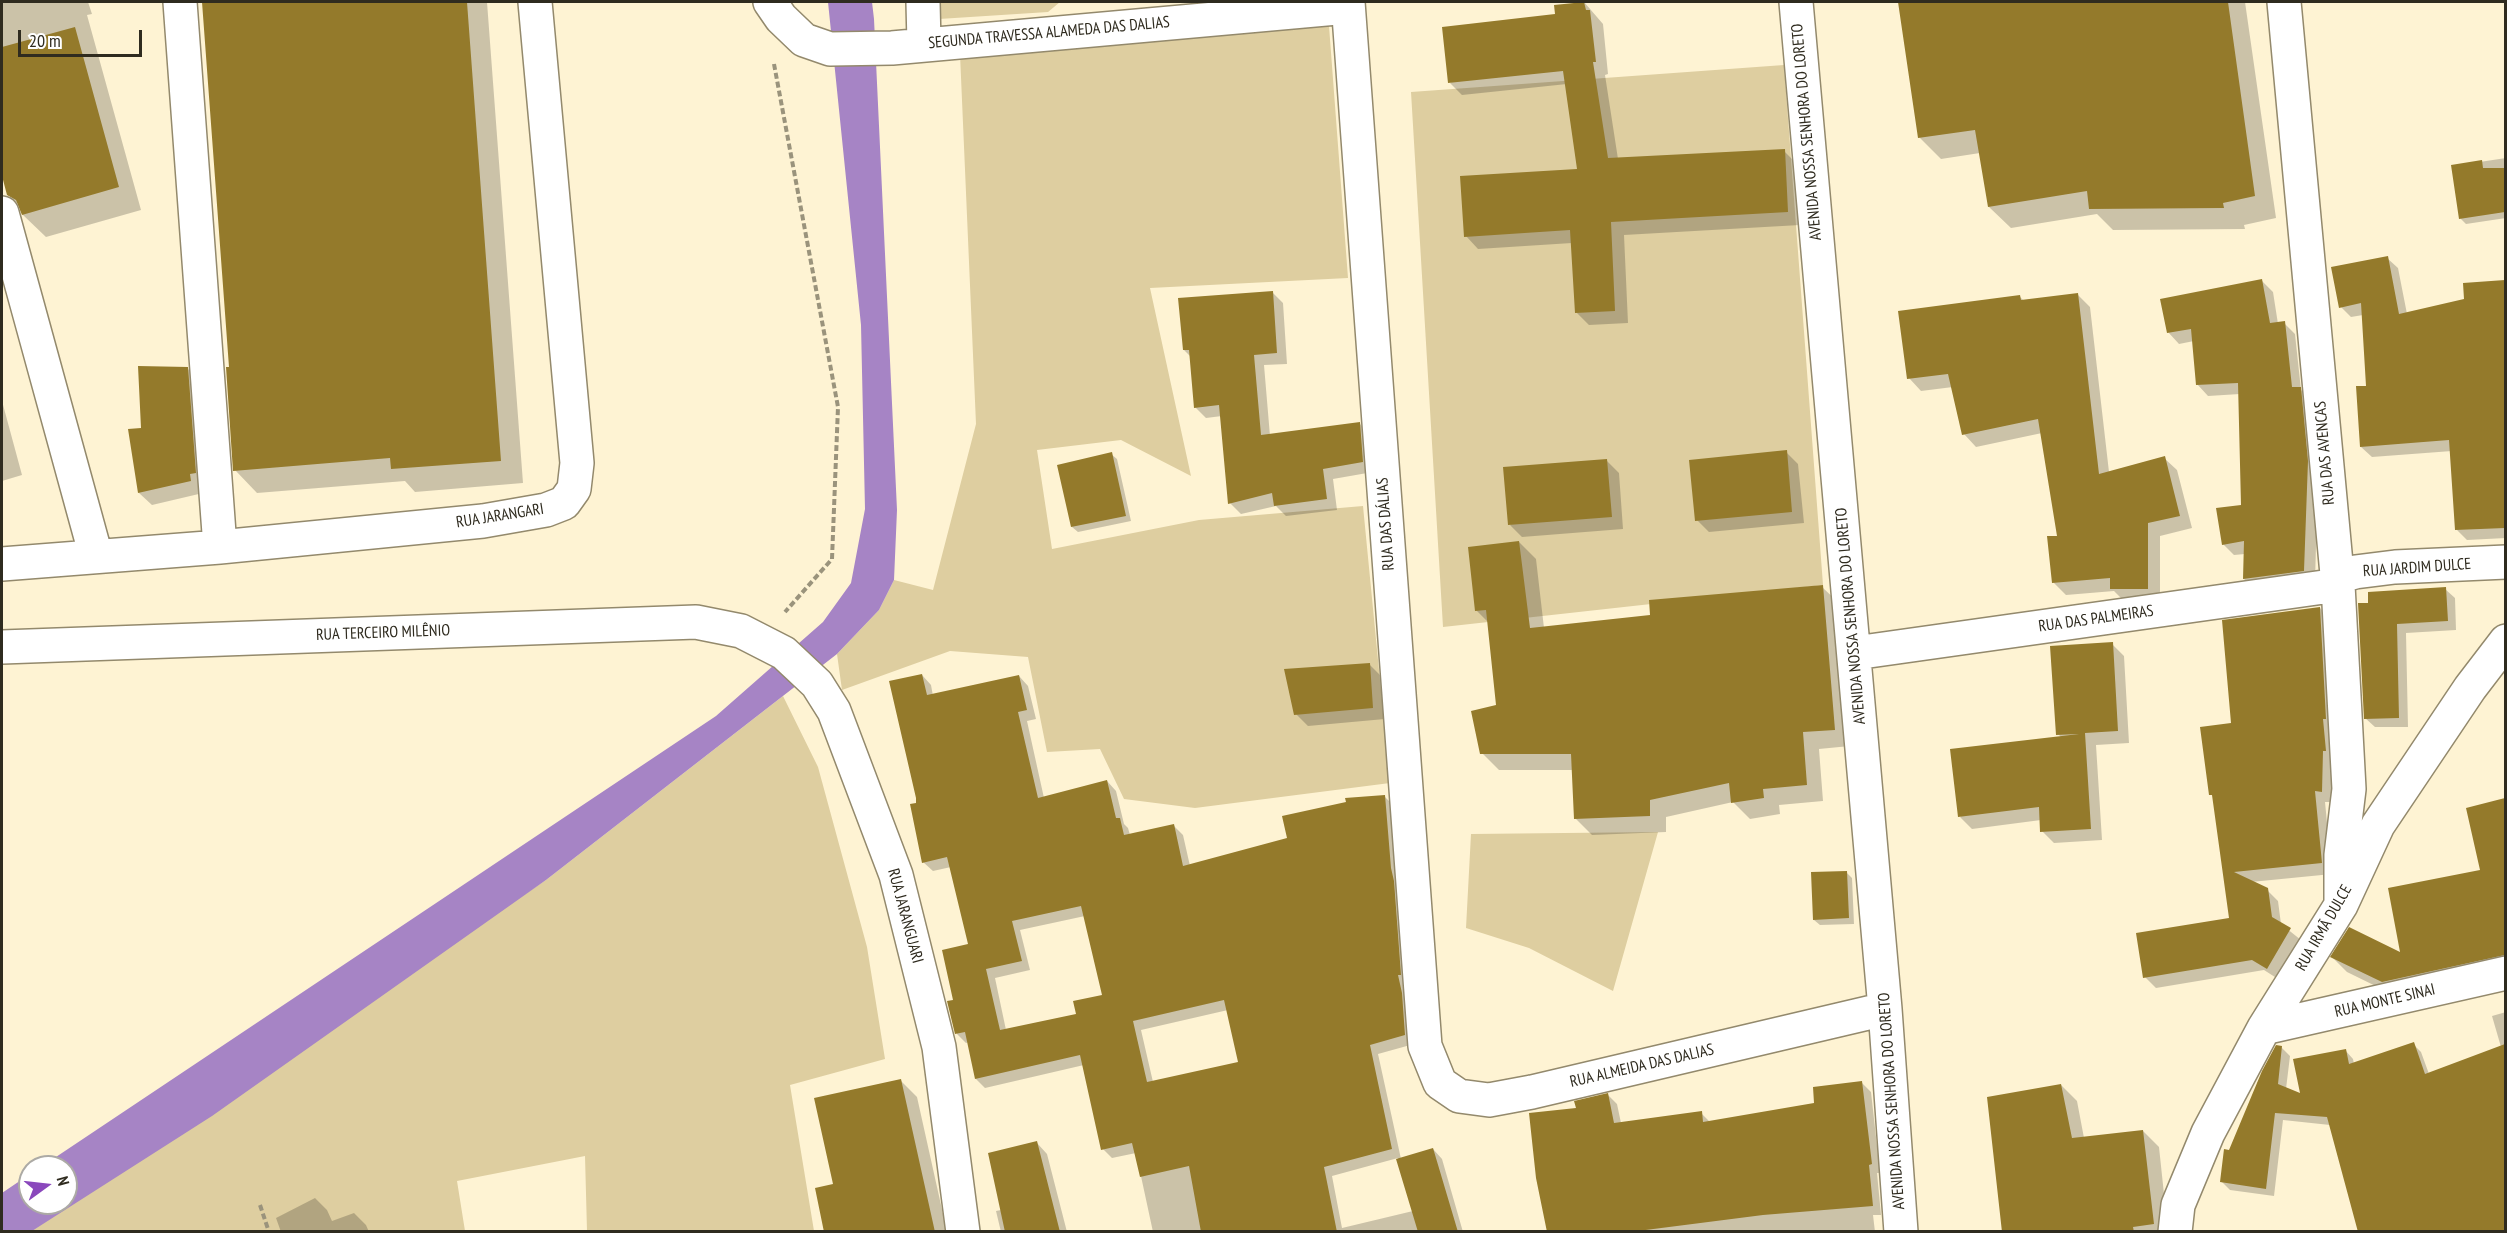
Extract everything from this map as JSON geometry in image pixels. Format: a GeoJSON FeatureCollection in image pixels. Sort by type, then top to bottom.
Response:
{"type":"FeatureCollection","features":[{"type":"Feature","properties":{"kind":"street"},"geometry":{"type":"LineString","coordinates":[[180,2],[220,547]]}},
{"type":"Feature","properties":{"kind":"street","name":"RUA JARANGARI"},"geometry":{"type":"LineString","coordinates":[[2,564],[220,547],[483,521],[546,510],[564,503],[574,489],[577,463],[536,2]]}},
{"type":"Feature","properties":{"kind":"street","name":"SEGUNDA TRAVESSA ALAMEDA DAS DALIAS"},"geometry":{"type":"LineString","coordinates":[[770,2],[781,18],[804,40],[830,49],[892,48],[1348,4]]}},
{"type":"Feature","properties":{"kind":"street"},"geometry":{"type":"LineString","coordinates":[[923,2],[924,44]]}},
{"type":"Feature","properties":{"kind":"street","name":"AVENIDA NOSSA SENHORA DO LORETO"},"geometry":{"type":"LineString","coordinates":[[1796,2],[1885,1009],[1901,1232]]}},
{"type":"Feature","properties":{"kind":"street","name":"RUA DAS AVENCAS"},"geometry":{"type":"LineString","coordinates":[[2284,2],[2337,585],[2349,789],[2341,855],[2341,905]]}},
{"type":"Feature","properties":{"kind":"street","name":"RUA DAS DÁLIAS"},"geometry":{"type":"LineString","coordinates":[[1348,4],[1425,1046]]}},
{"type":"Feature","properties":{"kind":"street"},"geometry":{"type":"LineString","coordinates":[[2,213],[96,556]]}},
{"type":"Feature","properties":{"kind":"street","name":"RUA JARDIM DULCE"},"geometry":{"type":"LineString","coordinates":[[2337,585],[2337,577],[2355,572],[2395,567],[2505,562]]}},
{"type":"Feature","properties":{"kind":"street","name":"RUA DAS PALMEIRAS"},"geometry":{"type":"LineString","coordinates":[[1854,653],[2337,585]]}},
{"type":"Feature","properties":{"kind":"street","name":"RUA TERCEIRO MILÊNIO"},"geometry":{"type":"LineString","coordinates":[[2,647],[696,622],[741,631],[772,646]]}},
{"type":"Feature","properties":{"kind":"street","name":"RUA IRMÃ DULCE"},"geometry":{"type":"LineString","coordinates":[[2175,1232],[2178,1205],[2208,1133],[2264,1028],[2341,905],[2378,825],[2470,688],[2505,641]]}},
{"type":"Feature","properties":{"kind":"street","name":"RUA JARANGUARI"},"geometry":{"type":"LineString","coordinates":[[772,646],[817,684],[834,711],[896,875],[939,1047],[963,1232]]}},
{"type":"Feature","properties":{"kind":"street","name":"RUA MONTE SINAI"},"geometry":{"type":"LineString","coordinates":[[2264,1028],[2505,973]]}},
{"type":"Feature","properties":{"kind":"street","name":"RUA ALMEIDA DAS DALIAS"},"geometry":{"type":"LineString","coordinates":[[1425,1046],[1440,1083],[1459,1096],[1489,1100],[1532,1092],[1885,1009]]}},
{"type":"Feature","properties":{"kind":"path"},"geometry":{"type":"LineString","coordinates":[[772,646],[832,559],[838,407],[773,59]]}},
{"type":"Feature","properties":{"kind":"path"},"geometry":{"type":"LineString","coordinates":[[260,1205],[269,1232]]}},
{"type":"Feature","properties":{"kind":"shaded area"},"geometry":{"type":"Polygon","coordinates":[[[828,2],[872,2],[874,19],[897,510],[894,580],[879,610],[837,654],[546,880],[212,1116],[78,1202],[78,1155],[59,1155],[716,716],[823,622],[851,583],[865,509],[861,325],[828,2]]]}},
{"type":"Feature","properties":{"kind":"shaded area"},"geometry":{"type":"Polygon","coordinates":[[[938,2],[1060,2],[1048,12],[939,19],[938,2]]]}},
{"type":"Feature","properties":{"kind":"shaded area"},"geometry":{"type":"Polygon","coordinates":[[[1329,26],[1348,278],[1150,288],[1191,476],[1121,440],[1037,450],[1052,549],[1199,520],[1363,506],[1390,783],[1195,808],[1124,799],[1100,749],[1047,752],[1028,657],[950,651],[842,690],[837,654],[879,610],[894,580],[933,590],[976,424],[960,54],[1329,26]]]}},
{"type":"Feature","properties":{"kind":"shaded area"},"geometry":{"type":"Polygon","coordinates":[[[1784,65],[1823,585],[1443,627],[1411,92],[1784,65]]]}},
{"type":"Feature","properties":{"kind":"shaded area"},"geometry":{"type":"Polygon","coordinates":[[[783,696],[818,767],[867,947],[885,1059],[790,1085],[814,1231],[587,1231],[585,1156],[457,1181],[465,1231],[22,1232],[47,1215],[78,1215],[78,1194],[546,880],[783,696]]]}},
{"type":"Feature","properties":{"kind":"shaded area"},"geometry":{"type":"Polygon","coordinates":[[[1658,832],[1613,991],[1529,948],[1466,928],[1471,834],[1658,832]]]}},
{"type":"Feature","properties":{"kind":"shaded area"},"geometry":{"type":"Polygon","coordinates":[[[18,1182],[18,1215],[57,1215],[32,1231],[2,1232],[2,1193],[18,1182]]]}},
{"type":"Feature","properties":{"kind":"building"},"geometry":{"type":"Polygon","coordinates":[[[202,2],[467,2],[501,461],[391,469],[390,458],[233,471],[226,367],[229,367],[202,2]]]}},
{"type":"Feature","properties":{"kind":"building"},"geometry":{"type":"Polygon","coordinates":[[[1584,2],[1586,10],[1590,10],[1596,62],[1593,62],[1608,158],[1785,149],[1788,212],[1611,222],[1615,311],[1575,313],[1570,230],[1464,237],[1460,176],[1577,169],[1563,71],[1448,83],[1442,27],[1555,14],[1554,5],[1584,2]]]}},
{"type":"Feature","properties":{"kind":"building"},"geometry":{"type":"Polygon","coordinates":[[[1898,2],[2228,2],[2255,196],[2223,203],[2224,208],[2089,209],[2087,191],[1988,207],[1975,130],[1918,138],[1898,2]]]}},
{"type":"Feature","properties":{"kind":"building"},"geometry":{"type":"Polygon","coordinates":[[[75,27],[119,187],[22,215],[16,200],[7,195],[2,176],[2,47],[75,27]]]}},
{"type":"Feature","properties":{"kind":"building"},"geometry":{"type":"Polygon","coordinates":[[[2482,160],[2483,168],[2505,168],[2505,212],[2459,219],[2451,165],[2482,160]]]}},
{"type":"Feature","properties":{"kind":"building"},"geometry":{"type":"Polygon","coordinates":[[[2388,256],[2399,314],[2464,299],[2463,283],[2505,280],[2505,528],[2455,530],[2449,440],[2360,447],[2356,386],[2366,386],[2361,303],[2339,308],[2331,267],[2388,256]]]}},
{"type":"Feature","properties":{"kind":"building"},"geometry":{"type":"Polygon","coordinates":[[[2262,279],[2270,323],[2285,321],[2292,387],[2301,387],[2308,461],[2304,571],[2243,579],[2244,541],[2222,545],[2216,508],[2241,505],[2238,383],[2196,385],[2191,329],[2167,333],[2160,299],[2262,279]]]}},
{"type":"Feature","properties":{"kind":"building"},"geometry":{"type":"Polygon","coordinates":[[[1273,291],[1277,353],[1254,355],[1261,435],[1360,422],[1363,462],[1323,469],[1327,499],[1274,506],[1272,493],[1228,504],[1219,405],[1194,408],[1189,350],[1183,350],[1178,298],[1273,291]]]}},
{"type":"Feature","properties":{"kind":"building"},"geometry":{"type":"Polygon","coordinates":[[[2078,293],[2099,474],[2165,456],[2180,516],[2148,523],[2148,589],[2110,589],[2110,578],[2052,583],[2047,536],[2057,536],[2038,419],[1962,435],[1948,374],[1907,379],[1898,311],[2020,295],[2021,300],[2078,293]]]}},
{"type":"Feature","properties":{"kind":"building"},"geometry":{"type":"Polygon","coordinates":[[[138,366],[188,367],[196,473],[190,474],[191,481],[138,493],[128,429],[141,428],[138,366]]]}},
{"type":"Feature","properties":{"kind":"building"},"geometry":{"type":"Polygon","coordinates":[[[1787,450],[1792,512],[1695,521],[1689,460],[1787,450]]]}},
{"type":"Feature","properties":{"kind":"building"},"geometry":{"type":"Polygon","coordinates":[[[1112,452],[1126,516],[1071,527],[1057,465],[1112,452]]]}},
{"type":"Feature","properties":{"kind":"building"},"geometry":{"type":"Polygon","coordinates":[[[1607,459],[1612,517],[1508,525],[1503,467],[1607,459]]]}},
{"type":"Feature","properties":{"kind":"building"},"geometry":{"type":"Polygon","coordinates":[[[1519,541],[1530,628],[1650,615],[1649,600],[1823,585],[1835,730],[1803,732],[1807,785],[1763,789],[1764,798],[1731,803],[1729,783],[1650,800],[1650,816],[1574,819],[1571,754],[1480,754],[1471,711],[1496,705],[1486,610],[1475,611],[1468,547],[1519,541]]]}},
{"type":"Feature","properties":{"kind":"building"},"geometry":{"type":"Polygon","coordinates":[[[2446,587],[2448,621],[2397,624],[2399,718],[2364,719],[2358,603],[2368,603],[2368,592],[2446,587]]]}},
{"type":"Feature","properties":{"kind":"building"},"geometry":{"type":"Polygon","coordinates":[[[2320,607],[2326,751],[2323,751],[2322,792],[2315,791],[2322,863],[2234,872],[2268,888],[2272,917],[2291,928],[2267,969],[2252,960],[2143,978],[2136,933],[2229,918],[2200,727],[2231,723],[2222,620],[2320,607]]]}},
{"type":"Feature","properties":{"kind":"building"},"geometry":{"type":"Polygon","coordinates":[[[2113,642],[2118,731],[2085,733],[2091,829],[2040,832],[2039,807],[1958,817],[1950,749],[2079,734],[2056,735],[2050,646],[2113,642]]]}},
{"type":"Feature","properties":{"kind":"building"},"geometry":{"type":"Polygon","coordinates":[[[1370,663],[1373,708],[1294,715],[1284,669],[1370,663]]]}},
{"type":"Feature","properties":{"kind":"building"},"geometry":{"type":"Polygon","coordinates":[[[922,674],[927,695],[1019,675],[1027,710],[1018,712],[1038,798],[1107,780],[1116,818],[1120,818],[1124,835],[1174,824],[1183,866],[1287,838],[1282,816],[1346,802],[1345,798],[1385,795],[1401,975],[1398,975],[1402,993],[1405,1035],[1370,1045],[1392,1149],[1324,1167],[1337,1232],[1201,1232],[1189,1166],[1140,1177],[1132,1143],[1101,1150],[1080,1055],[975,1079],[965,1032],[955,1034],[947,1001],[953,1000],[942,950],[968,944],[947,857],[922,863],[910,804],[916,803],[916,798],[889,681],[922,674]],[[1081,906],[1012,921],[1022,961],[986,969],[1000,1030],[1076,1014],[1073,1001],[1102,995],[1081,906]],[[1224,1000],[1133,1021],[1147,1082],[1238,1062],[1224,1000]]]}},
{"type":"Feature","properties":{"kind":"building"},"geometry":{"type":"Polygon","coordinates":[[[2505,798],[2505,955],[2382,982],[2330,957],[2349,927],[2400,952],[2388,888],[2480,870],[2466,808],[2505,798]]]}},
{"type":"Feature","properties":{"kind":"building"},"geometry":{"type":"Polygon","coordinates":[[[1847,871],[1849,918],[1813,920],[1811,872],[1847,871]]]}},
{"type":"Feature","properties":{"kind":"building"},"geometry":{"type":"Polygon","coordinates":[[[2414,1042],[2425,1074],[2505,1044],[2505,1232],[2358,1232],[2327,1117],[2275,1113],[2266,1189],[2220,1182],[2224,1149],[2229,1150],[2262,1071],[2276,1045],[2282,1046],[2278,1084],[2300,1093],[2293,1059],[2346,1049],[2349,1064],[2414,1042]]]}},
{"type":"Feature","properties":{"kind":"building"},"geometry":{"type":"Polygon","coordinates":[[[901,1079],[935,1232],[824,1232],[815,1188],[833,1184],[814,1098],[901,1079]]]}},
{"type":"Feature","properties":{"kind":"building"},"geometry":{"type":"Polygon","coordinates":[[[1862,1081],[1872,1164],[1869,1165],[1873,1206],[1763,1215],[1630,1232],[1547,1232],[1536,1178],[1529,1113],[1576,1108],[1574,1101],[1608,1093],[1614,1123],[1702,1111],[1703,1122],[1814,1103],[1813,1087],[1862,1081]]]}},
{"type":"Feature","properties":{"kind":"building"},"geometry":{"type":"Polygon","coordinates":[[[2061,1084],[2072,1138],[2143,1130],[2154,1224],[2133,1227],[2134,1232],[2002,1232],[1987,1097],[2061,1084]]]}},
{"type":"Feature","properties":{"kind":"building"},"geometry":{"type":"Polygon","coordinates":[[[1037,1141],[1060,1232],[1005,1232],[988,1153],[1037,1141]]]}},
{"type":"Feature","properties":{"kind":"building"},"geometry":{"type":"Polygon","coordinates":[[[1433,1148],[1458,1232],[1418,1232],[1396,1159],[1433,1148]]]}}]}
